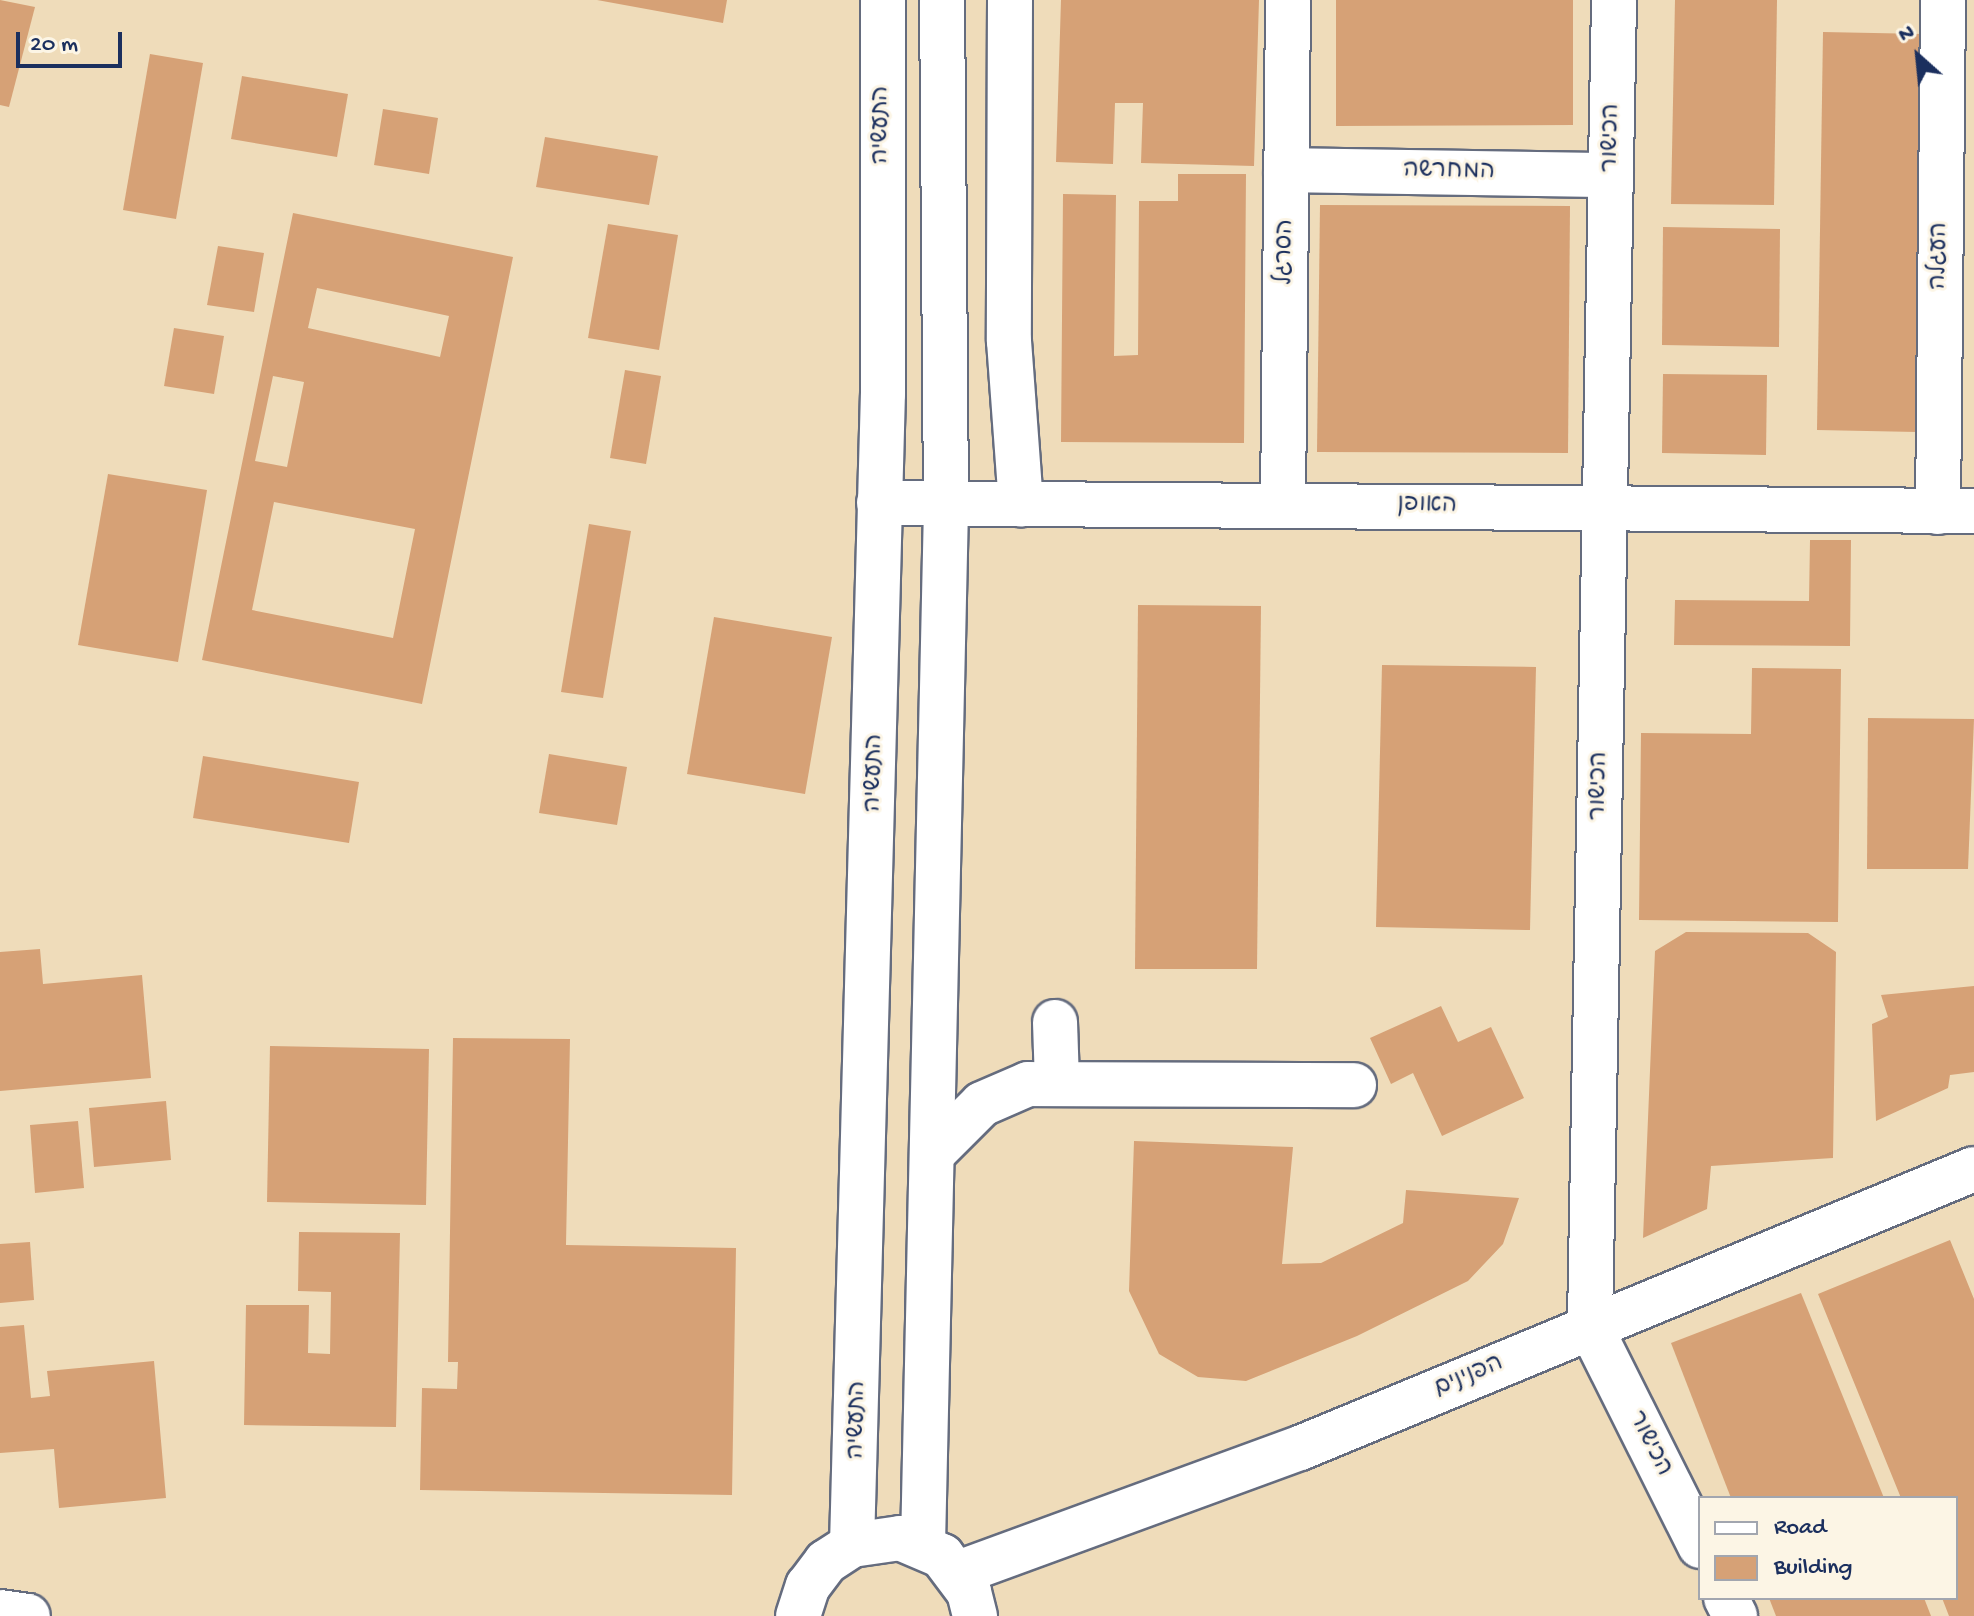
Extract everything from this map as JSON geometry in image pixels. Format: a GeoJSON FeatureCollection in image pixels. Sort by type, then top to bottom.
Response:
{"type":"FeatureCollection","features":[{"type":"Feature","properties":{"kind":"street","name":"התעשיה"},"geometry":{"type":"LineString","coordinates":[[852,1545],[879,503],[883,0]]}},
{"type":"Feature","properties":{"kind":"street"},"geometry":{"type":"LineString","coordinates":[[923,1545],[946,504],[942,0]]}},
{"type":"Feature","properties":{"kind":"street"},"geometry":{"type":"LineString","coordinates":[[1010,0],[1009,341],[1021,505]]}},
{"type":"Feature","properties":{"kind":"street","name":"הסרגל"},"geometry":{"type":"LineString","coordinates":[[1283,504],[1288,0]]}},
{"type":"Feature","properties":{"kind":"street","name":"הכישור"},"geometry":{"type":"LineString","coordinates":[[1614,0],[1590,1326],[1698,1542]]}},
{"type":"Feature","properties":{"kind":"street","name":"העגלה"},"geometry":{"type":"LineString","coordinates":[[1943,0],[1956,512]]}},
{"type":"Feature","properties":{"kind":"street","name":"המחרשה"},"geometry":{"type":"LineString","coordinates":[[1286,170],[1611,175]]}},
{"type":"Feature","properties":{"kind":"street","name":"האופן"},"geometry":{"type":"LineString","coordinates":[[879,503],[1956,512]]}},
{"type":"Feature","properties":{"kind":"street"},"geometry":{"type":"LineString","coordinates":[[1055,1022],[1057,1081]]}},
{"type":"Feature","properties":{"kind":"street"},"geometry":{"type":"LineString","coordinates":[[933,1153],[982,1104],[1028,1084],[1057,1081],[1354,1085]]}},
{"type":"Feature","properties":{"kind":"street","name":"הפנינים"},"geometry":{"type":"LineString","coordinates":[[958,1573],[1300,1448],[1974,1169]]}},
{"type":"Feature","properties":{"kind":"street"},"geometry":{"type":"LineString","coordinates":[[785,1616],[798,1616],[808,1586],[826,1562],[852,1545],[900,1538],[923,1545],[958,1573],[975,1616]]}},
{"type":"Feature","properties":{"kind":"street"},"geometry":{"type":"LineString","coordinates":[[0,1612],[28,1616]]}},
{"type":"Feature","properties":{"kind":"building"},"geometry":{"type":"Polygon","coordinates":[[[0,0],[35,7],[9,107],[0,105],[0,0]]]}},
{"type":"Feature","properties":{"kind":"building"},"geometry":{"type":"Polygon","coordinates":[[[597,0],[727,0],[723,23],[597,0]]]}},
{"type":"Feature","properties":{"kind":"building"},"geometry":{"type":"Polygon","coordinates":[[[1061,0],[1259,0],[1254,166],[1141,163],[1143,103],[1115,103],[1113,164],[1056,162],[1061,0]]]}},
{"type":"Feature","properties":{"kind":"building"},"geometry":{"type":"Polygon","coordinates":[[[1336,0],[1573,0],[1573,125],[1336,126],[1336,0]]]}},
{"type":"Feature","properties":{"kind":"building"},"geometry":{"type":"Polygon","coordinates":[[[1675,0],[1777,0],[1774,205],[1671,204],[1675,0]]]}},
{"type":"Feature","properties":{"kind":"building"},"geometry":{"type":"Polygon","coordinates":[[[1823,32],[1924,34],[1917,432],[1817,430],[1823,32]]]}},
{"type":"Feature","properties":{"kind":"building"},"geometry":{"type":"Polygon","coordinates":[[[150,54],[203,63],[176,219],[123,210],[150,54]]]}},
{"type":"Feature","properties":{"kind":"building"},"geometry":{"type":"Polygon","coordinates":[[[242,76],[348,94],[337,157],[231,139],[242,76]]]}},
{"type":"Feature","properties":{"kind":"building"},"geometry":{"type":"Polygon","coordinates":[[[383,109],[438,118],[429,174],[374,165],[383,109]]]}},
{"type":"Feature","properties":{"kind":"building"},"geometry":{"type":"Polygon","coordinates":[[[545,137],[658,156],[649,205],[536,187],[545,137]]]}},
{"type":"Feature","properties":{"kind":"building"},"geometry":{"type":"Polygon","coordinates":[[[1178,174],[1246,174],[1244,443],[1061,442],[1063,194],[1116,195],[1114,356],[1138,355],[1139,201],[1178,201],[1178,174]]]}},
{"type":"Feature","properties":{"kind":"building"},"geometry":{"type":"Polygon","coordinates":[[[1320,205],[1570,206],[1568,453],[1317,452],[1320,205]]]}},
{"type":"Feature","properties":{"kind":"building"},"geometry":{"type":"Polygon","coordinates":[[[293,213],[513,257],[422,704],[202,660],[293,213]],[[317,288],[308,328],[440,357],[449,316],[317,288]],[[273,376],[255,461],[287,467],[304,382],[273,376]],[[274,502],[252,610],[393,638],[415,529],[274,502]]]}},
{"type":"Feature","properties":{"kind":"building"},"geometry":{"type":"Polygon","coordinates":[[[608,224],[678,235],[659,350],[588,338],[608,224]]]}},
{"type":"Feature","properties":{"kind":"building"},"geometry":{"type":"Polygon","coordinates":[[[1663,227],[1780,229],[1779,347],[1662,345],[1663,227]]]}},
{"type":"Feature","properties":{"kind":"building"},"geometry":{"type":"Polygon","coordinates":[[[218,246],[264,253],[254,312],[207,305],[218,246]]]}},
{"type":"Feature","properties":{"kind":"building"},"geometry":{"type":"Polygon","coordinates":[[[174,328],[224,336],[214,394],[164,386],[174,328]]]}},
{"type":"Feature","properties":{"kind":"building"},"geometry":{"type":"Polygon","coordinates":[[[625,370],[661,376],[646,464],[610,458],[625,370]]]}},
{"type":"Feature","properties":{"kind":"building"},"geometry":{"type":"Polygon","coordinates":[[[1663,374],[1767,375],[1766,455],[1662,453],[1663,374]]]}},
{"type":"Feature","properties":{"kind":"building"},"geometry":{"type":"Polygon","coordinates":[[[108,474],[207,490],[178,662],[78,645],[108,474]]]}},
{"type":"Feature","properties":{"kind":"building"},"geometry":{"type":"Polygon","coordinates":[[[589,524],[631,531],[603,698],[561,692],[589,524]]]}},
{"type":"Feature","properties":{"kind":"building"},"geometry":{"type":"Polygon","coordinates":[[[1810,540],[1851,540],[1850,646],[1674,645],[1675,600],[1809,601],[1810,540]]]}},
{"type":"Feature","properties":{"kind":"building"},"geometry":{"type":"Polygon","coordinates":[[[1138,605],[1261,606],[1257,969],[1135,969],[1138,605]]]}},
{"type":"Feature","properties":{"kind":"building"},"geometry":{"type":"Polygon","coordinates":[[[714,617],[832,637],[805,794],[687,774],[714,617]]]}},
{"type":"Feature","properties":{"kind":"building"},"geometry":{"type":"Polygon","coordinates":[[[1382,665],[1536,667],[1530,930],[1376,927],[1382,665]]]}},
{"type":"Feature","properties":{"kind":"building"},"geometry":{"type":"Polygon","coordinates":[[[1752,668],[1841,669],[1838,922],[1639,920],[1641,733],[1751,734],[1752,668]]]}},
{"type":"Feature","properties":{"kind":"building"},"geometry":{"type":"Polygon","coordinates":[[[1868,718],[1974,719],[1968,869],[1867,869],[1868,718]]]}},
{"type":"Feature","properties":{"kind":"building"},"geometry":{"type":"Polygon","coordinates":[[[549,754],[627,767],[617,825],[539,813],[549,754]]]}},
{"type":"Feature","properties":{"kind":"building"},"geometry":{"type":"Polygon","coordinates":[[[203,756],[359,782],[349,843],[193,818],[203,756]]]}},
{"type":"Feature","properties":{"kind":"building"},"geometry":{"type":"Polygon","coordinates":[[[1686,932],[1808,933],[1836,952],[1833,1158],[1711,1166],[1707,1209],[1643,1238],[1655,951],[1686,932]]]}},
{"type":"Feature","properties":{"kind":"building"},"geometry":{"type":"Polygon","coordinates":[[[40,949],[43,984],[142,975],[151,1078],[0,1091],[0,952],[40,949]]]}},
{"type":"Feature","properties":{"kind":"building"},"geometry":{"type":"Polygon","coordinates":[[[1974,986],[1974,1072],[1950,1075],[1948,1088],[1876,1121],[1872,1024],[1888,1017],[1881,995],[1974,986]]]}},
{"type":"Feature","properties":{"kind":"building"},"geometry":{"type":"Polygon","coordinates":[[[1441,1006],[1458,1042],[1491,1027],[1524,1098],[1442,1136],[1413,1073],[1391,1084],[1370,1038],[1441,1006]]]}},
{"type":"Feature","properties":{"kind":"building"},"geometry":{"type":"Polygon","coordinates":[[[453,1038],[570,1039],[566,1245],[736,1248],[732,1495],[420,1490],[422,1388],[457,1389],[458,1362],[448,1362],[453,1038]]]}},
{"type":"Feature","properties":{"kind":"building"},"geometry":{"type":"Polygon","coordinates":[[[270,1046],[429,1049],[426,1205],[267,1202],[270,1046]]]}},
{"type":"Feature","properties":{"kind":"building"},"geometry":{"type":"Polygon","coordinates":[[[166,1101],[171,1160],[94,1167],[89,1108],[166,1101]]]}},
{"type":"Feature","properties":{"kind":"building"},"geometry":{"type":"Polygon","coordinates":[[[78,1121],[84,1188],[35,1193],[30,1125],[78,1121]]]}},
{"type":"Feature","properties":{"kind":"building"},"geometry":{"type":"Polygon","coordinates":[[[1134,1141],[1293,1147],[1282,1264],[1321,1263],[1403,1223],[1406,1190],[1519,1198],[1503,1244],[1468,1281],[1357,1336],[1246,1381],[1198,1377],[1159,1354],[1129,1291],[1134,1141]]]}},
{"type":"Feature","properties":{"kind":"building"},"geometry":{"type":"Polygon","coordinates":[[[299,1232],[400,1233],[396,1427],[244,1425],[246,1305],[309,1305],[308,1353],[330,1354],[331,1292],[298,1291],[299,1232]]]}},
{"type":"Feature","properties":{"kind":"building"},"geometry":{"type":"Polygon","coordinates":[[[1950,1240],[1974,1299],[1974,1616],[1949,1616],[1943,1600],[1958,1600],[1958,1496],[1900,1496],[1818,1294],[1950,1240]]]}},
{"type":"Feature","properties":{"kind":"building"},"geometry":{"type":"Polygon","coordinates":[[[30,1242],[34,1300],[0,1303],[0,1244],[30,1242]]]}},
{"type":"Feature","properties":{"kind":"building"},"geometry":{"type":"Polygon","coordinates":[[[1801,1293],[1883,1496],[1730,1496],[1671,1343],[1801,1293]]]}},
{"type":"Feature","properties":{"kind":"building"},"geometry":{"type":"Polygon","coordinates":[[[24,1325],[31,1398],[50,1396],[47,1371],[154,1361],[166,1498],[59,1508],[54,1449],[0,1453],[0,1327],[24,1325]]]}},
{"type":"Feature","properties":{"kind":"building"},"geometry":{"type":"Polygon","coordinates":[[[1770,1600],[1925,1600],[1931,1616],[1776,1616],[1770,1600]]]}}]}
